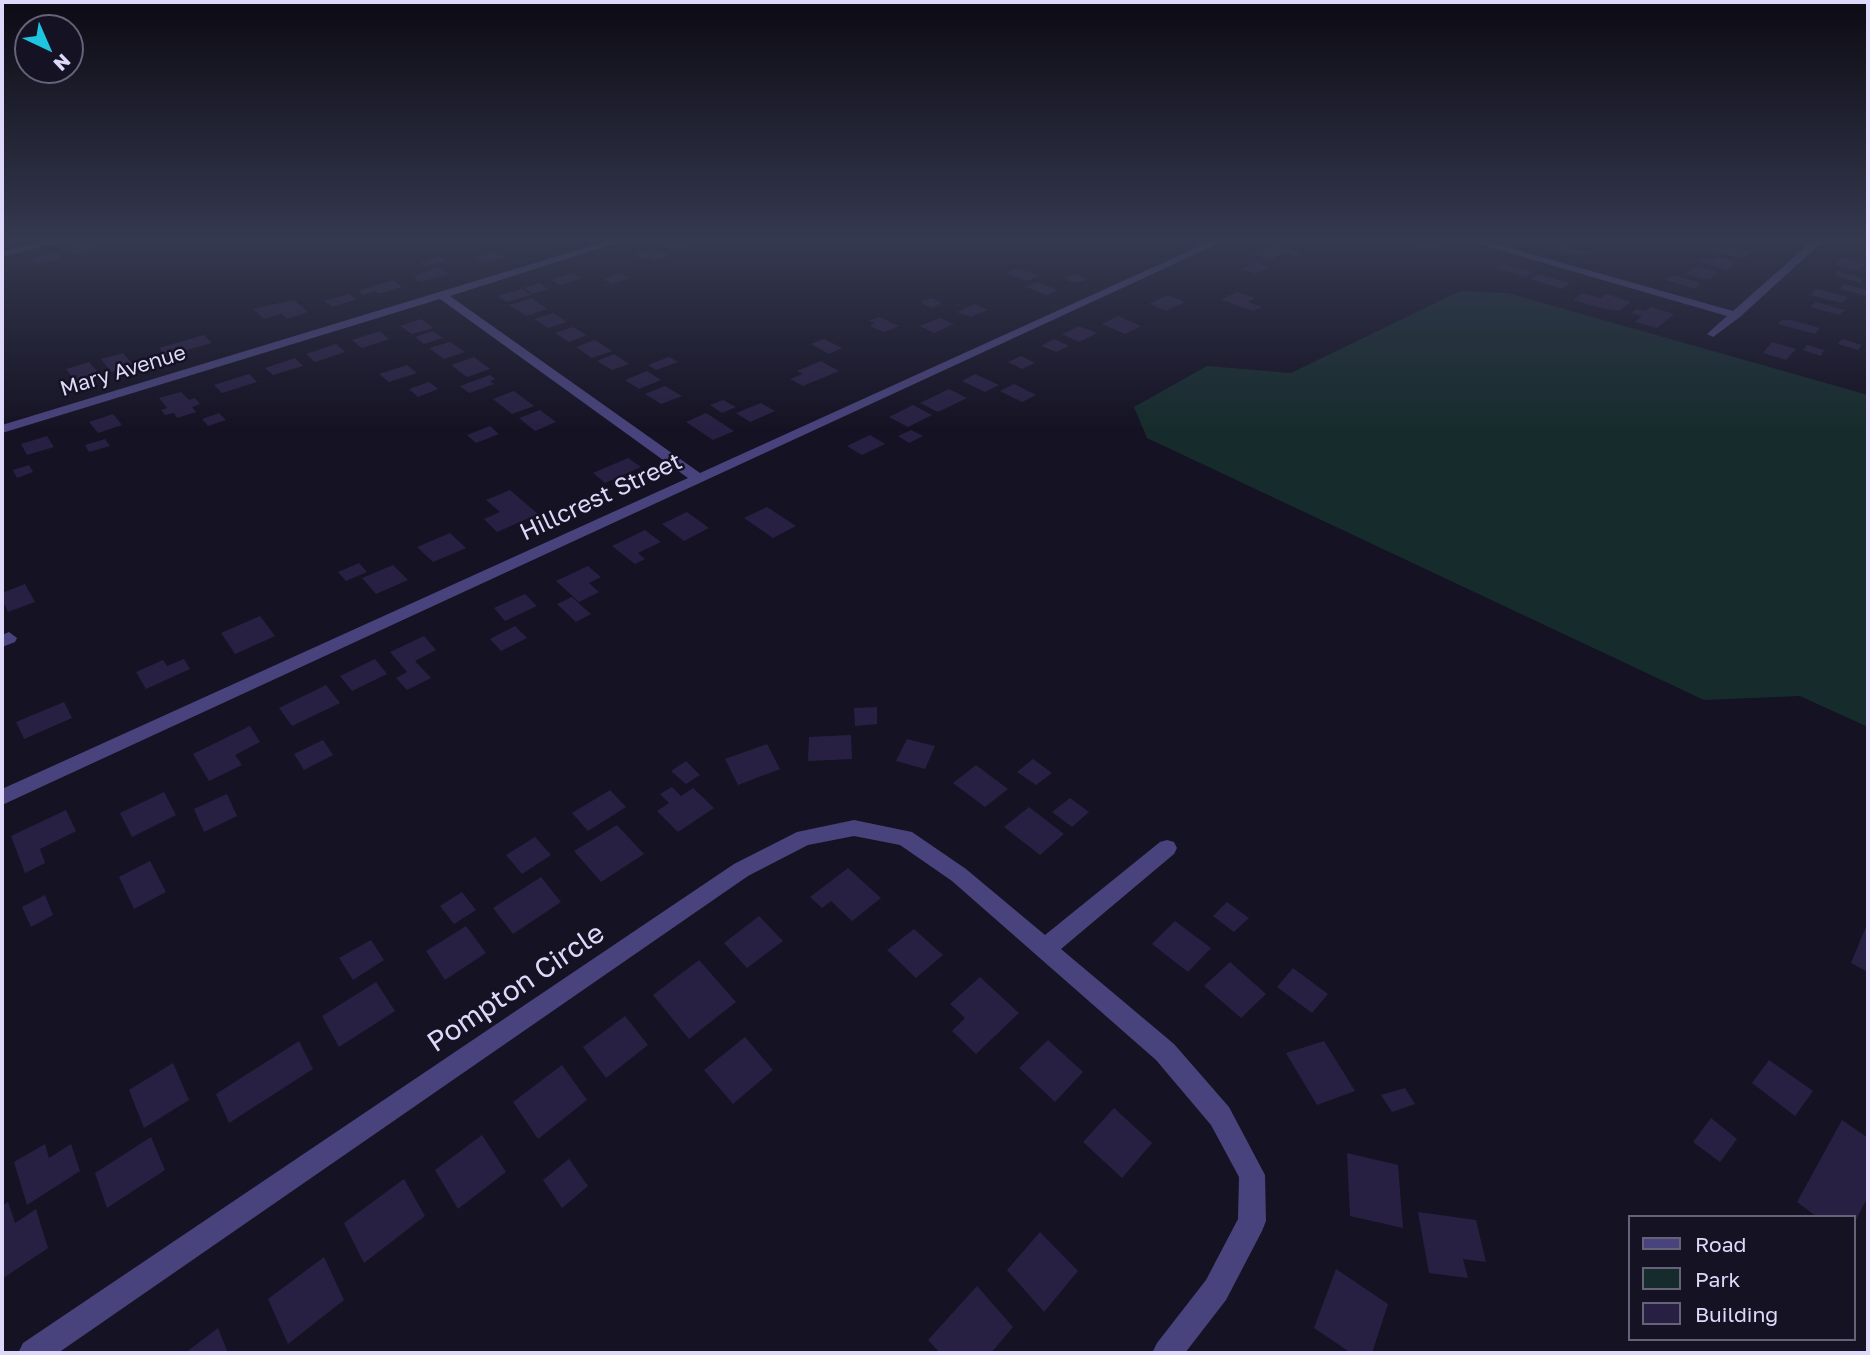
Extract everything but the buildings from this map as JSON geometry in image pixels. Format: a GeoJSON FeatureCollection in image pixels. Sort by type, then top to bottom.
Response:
{"type":"FeatureCollection","features":[{"type":"Feature","properties":{"kind":"street","name":"Mary Avenue"},"geometry":{"type":"LineString","coordinates":[[2,429],[408,304]]}},
{"type":"Feature","properties":{"kind":"street"},"geometry":{"type":"LineString","coordinates":[[455,304],[698,478]]}},
{"type":"Feature","properties":{"kind":"street","name":"Hillcrest Street"},"geometry":{"type":"LineString","coordinates":[[2,797],[1080,304]]}},
{"type":"Feature","properties":{"kind":"street"},"geometry":{"type":"LineString","coordinates":[[1697,304],[1736,315]]}},
{"type":"Feature","properties":{"kind":"street"},"geometry":{"type":"LineString","coordinates":[[1713,334],[1748,304]]}},
{"type":"Feature","properties":{"kind":"street","name":"Pompton Circle"},"geometry":{"type":"LineString","coordinates":[[33,1353],[741,870],[804,838],[853,828],[905,838],[959,875],[1165,1052],[1220,1116],[1252,1175],[1252,1221],[1216,1290],[1167,1353]]}},
{"type":"Feature","properties":{"kind":"street"},"geometry":{"type":"LineString","coordinates":[[1044,950],[1167,848]]}},
{"type":"Feature","properties":{"kind":"green space"},"geometry":{"type":"Polygon","coordinates":[[[1433,304],[1548,304],[1868,395],[1868,727],[1800,696],[1704,700],[1147,438],[1134,407],[1207,366],[1291,373],[1433,304]]]}}]}
